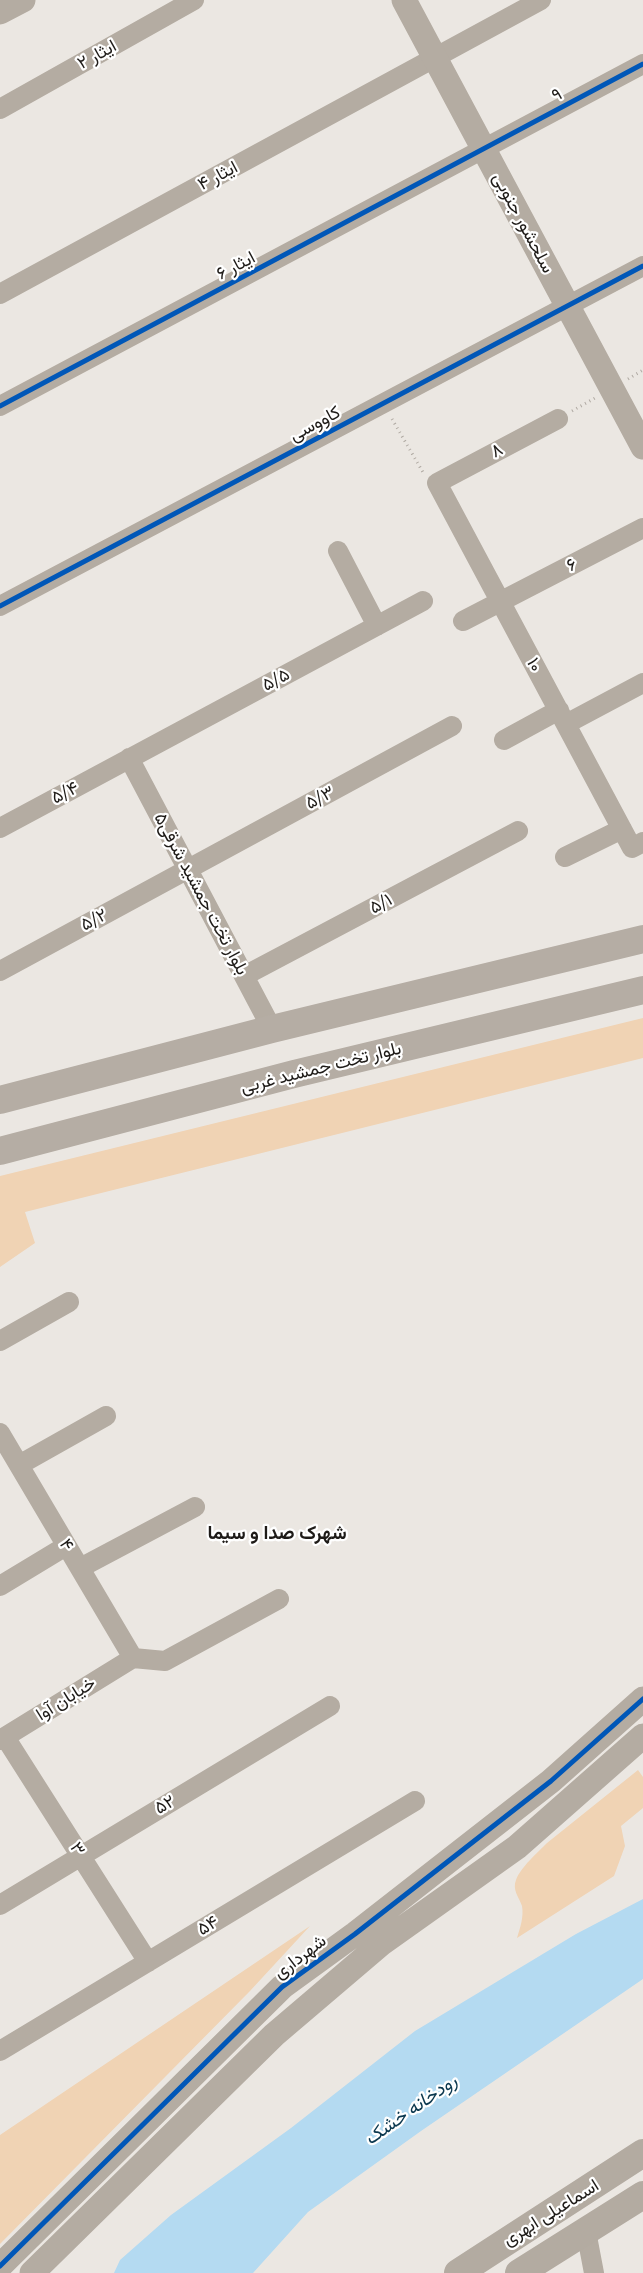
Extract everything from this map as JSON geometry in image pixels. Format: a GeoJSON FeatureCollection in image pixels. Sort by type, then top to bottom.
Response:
{"type":"FeatureCollection","features":[{"type":"Feature","properties":{"kind":"main road"},"geometry":{"type":"LineString","coordinates":[[0,1100],[272,1029],[643,939]]}},
{"type":"Feature","properties":{"kind":"main road","name":"بلوار تخت جمشید غربی"},"geometry":{"type":"LineString","coordinates":[[0,1151],[294,1074],[643,990]]}},
{"type":"Feature","properties":{"kind":"main road","name":"اسماعیلی ابهری"},"geometry":{"type":"LineString","coordinates":[[458,2273],[643,2153]]}},
{"type":"Feature","properties":{"kind":"main road","name":"اسماعیلی ابهری"},"geometry":{"type":"LineString","coordinates":[[531,2271],[586,2231],[643,2195]]}},
{"type":"Feature","properties":{"kind":"street","name":"ایثار ۲"},"geometry":{"type":"LineString","coordinates":[[0,109],[194,0]]}},
{"type":"Feature","properties":{"kind":"street","name":"سلحشور جنوبی"},"geometry":{"type":"LineString","coordinates":[[404,0],[643,447]]}},
{"type":"Feature","properties":{"kind":"street","name":"ایثار ۴"},"geometry":{"type":"LineString","coordinates":[[0,294],[541,0]]}},
{"type":"Feature","properties":{"kind":"street","name":"۹"},"geometry":{"type":"LineString","coordinates":[[484,150],[643,64]]}},
{"type":"Feature","properties":{"kind":"street","name":"ایثار ۶"},"geometry":{"type":"LineString","coordinates":[[0,406],[484,150]]}},
{"type":"Feature","properties":{"kind":"street","name":"کاووسی"},"geometry":{"type":"LineString","coordinates":[[0,606],[643,266]]}},
{"type":"Feature","properties":{"kind":"street","name":"۸"},"geometry":{"type":"LineString","coordinates":[[437,483],[558,419]]}},
{"type":"Feature","properties":{"kind":"street","name":"۱۰"},"geometry":{"type":"LineString","coordinates":[[437,483],[622,829],[638,845]]}},
{"type":"Feature","properties":{"kind":"street","name":"۶"},"geometry":{"type":"LineString","coordinates":[[464,622],[643,528]]}},
{"type":"Feature","properties":{"kind":"street"},"geometry":{"type":"LineString","coordinates":[[338,551],[377,626]]}},
{"type":"Feature","properties":{"kind":"street","name":"۵/۵"},"geometry":{"type":"LineString","coordinates":[[129,758],[423,601]]}},
{"type":"Feature","properties":{"kind":"street"},"geometry":{"type":"LineString","coordinates":[[504,740],[643,683]]}},
{"type":"Feature","properties":{"kind":"street","name":"۵/۳"},"geometry":{"type":"LineString","coordinates":[[188,869],[452,726]]}},
{"type":"Feature","properties":{"kind":"street","name":"۵/۴"},"geometry":{"type":"LineString","coordinates":[[0,828],[129,758]]}},
{"type":"Feature","properties":{"kind":"street","name":"بلوار تخت جمشید شرقی۵"},"geometry":{"type":"LineString","coordinates":[[129,758],[272,1029]]}},
{"type":"Feature","properties":{"kind":"street"},"geometry":{"type":"LineString","coordinates":[[565,857],[622,829]]}},
{"type":"Feature","properties":{"kind":"street","name":"۵/۱"},"geometry":{"type":"LineString","coordinates":[[244,976],[518,832]]}},
{"type":"Feature","properties":{"kind":"street","name":"۵/۲"},"geometry":{"type":"LineString","coordinates":[[0,970],[188,869]]}},
{"type":"Feature","properties":{"kind":"street"},"geometry":{"type":"LineString","coordinates":[[0,1341],[68,1302]]}},
{"type":"Feature","properties":{"kind":"street"},"geometry":{"type":"LineString","coordinates":[[19,1465],[106,1416]]}},
{"type":"Feature","properties":{"kind":"street","name":"۴"},"geometry":{"type":"LineString","coordinates":[[1,1437],[132,1658]]}},
{"type":"Feature","properties":{"kind":"street"},"geometry":{"type":"LineString","coordinates":[[80,1568],[195,1507]]}},
{"type":"Feature","properties":{"kind":"street"},"geometry":{"type":"LineString","coordinates":[[0,1586],[66,1546]]}},
{"type":"Feature","properties":{"kind":"street"},"geometry":{"type":"LineString","coordinates":[[132,1658],[165,1660],[279,1599]]}},
{"type":"Feature","properties":{"kind":"street","name":"خیابان آوا"},"geometry":{"type":"LineString","coordinates":[[2,1738],[132,1658]]}},
{"type":"Feature","properties":{"kind":"street","name":"شهرداری"},"geometry":{"type":"LineString","coordinates":[[0,2266],[282,1987],[355,1934],[551,1781],[643,1699]]}},
{"type":"Feature","properties":{"kind":"street","name":"۵۲"},"geometry":{"type":"LineString","coordinates":[[0,1905],[330,1706]]}},
{"type":"Feature","properties":{"kind":"street"},"geometry":{"type":"LineString","coordinates":[[32,2273],[274,2035],[382,1943],[517,1847],[643,1736]]}},
{"type":"Feature","properties":{"kind":"street","name":"۳"},"geometry":{"type":"LineString","coordinates":[[2,1738],[81,1856],[148,1962]]}},
{"type":"Feature","properties":{"kind":"street","name":"۵۴"},"geometry":{"type":"LineString","coordinates":[[0,2051],[415,1801]]}},
{"type":"Feature","properties":{"kind":"street"},"geometry":{"type":"LineString","coordinates":[[586,2231],[594,2273]]}},
{"type":"Feature","properties":{"kind":"path"},"geometry":{"type":"LineString","coordinates":[[383,404],[421,472],[437,483]]}},
{"type":"Feature","properties":{"kind":"shaded area"},"geometry":{"type":"Polygon","coordinates":[[[643,1018],[643,1058],[25,1212],[35,1243],[0,1267],[0,1176],[643,1018]]]}},
{"type":"Feature","properties":{"kind":"shaded area"},"geometry":{"type":"Polygon","coordinates":[[[638,1770],[643,1777],[643,1808],[621,1826],[625,1846],[614,1876],[517,1938],[522,1906],[515,1890],[515,1884],[521,1870],[547,1843],[638,1770]]]}},
{"type":"Feature","properties":{"kind":"shaded area"},"geometry":{"type":"Polygon","coordinates":[[[310,1926],[250,1991],[0,2244],[0,2135],[310,1926]]]}},
{"type":"Feature","properties":{"kind":"water","name":"رودخانه خشک"},"geometry":{"type":"Polygon","coordinates":[[[643,1899],[643,1979],[421,2131],[308,2212],[253,2273],[114,2273],[120,2260],[171,2215],[291,2128],[415,2031],[576,1934],[643,1899]]]}},
{"type":"Feature","properties":{"kind":"cycle path"},"geometry":{"type":"LineString","coordinates":[[0,406],[643,64]]}},
{"type":"Feature","properties":{"kind":"cycle path"},"geometry":{"type":"LineString","coordinates":[[0,606],[643,266]]}},
{"type":"Feature","properties":{"kind":"cycle path"},"geometry":{"type":"LineString","coordinates":[[0,2266],[282,1987],[355,1934],[551,1781],[643,1699]]}},
{"type":"Feature","properties":{"kind":"district","name":"شهرک صدا و سیما"},"geometry":{"type":"Point","coordinates":[277,1534]}}]}
